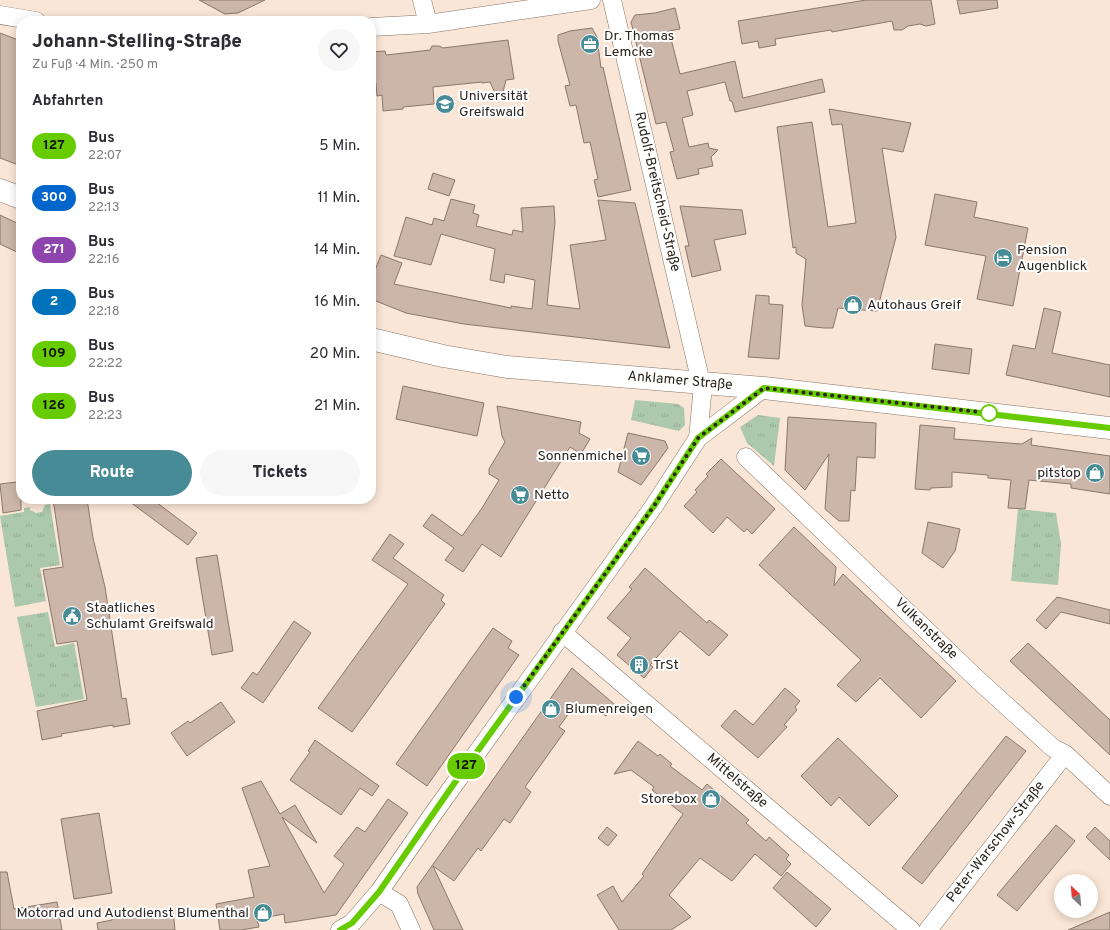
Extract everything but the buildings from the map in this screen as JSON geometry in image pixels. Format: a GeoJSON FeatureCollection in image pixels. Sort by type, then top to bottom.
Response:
{"type":"FeatureCollection","features":[{"type":"Feature","properties":{"kind":"main road"},"geometry":{"type":"LineString","coordinates":[[0,190],[16,196]]}},
{"type":"Feature","properties":{"kind":"main road","name":"Anklamer Straße"},"geometry":{"type":"LineString","coordinates":[[376,340],[443,356],[507,367],[764,388],[1110,428]]}},
{"type":"Feature","properties":{"kind":"street"},"geometry":{"type":"LineString","coordinates":[[422,0],[428,24]]}},
{"type":"Feature","properties":{"kind":"street"},"geometry":{"type":"LineString","coordinates":[[376,27],[428,24],[591,0]]}},
{"type":"Feature","properties":{"kind":"street","name":"Rudolf-Breitscheid-Straße"},"geometry":{"type":"LineString","coordinates":[[612,0],[701,383],[702,396],[698,438]]}},
{"type":"Feature","properties":{"kind":"street"},"geometry":{"type":"LineString","coordinates":[[0,15],[16,18]]}},
{"type":"Feature","properties":{"kind":"street"},"geometry":{"type":"LineString","coordinates":[[340,930],[352,923],[379,892],[562,632],[654,506],[698,438],[764,388]]}},
{"type":"Feature","properties":{"kind":"street","name":"Vulkanstraße"},"geometry":{"type":"LineString","coordinates":[[746,457],[977,679],[1053,748],[1065,754],[1110,796]]}},
{"type":"Feature","properties":{"kind":"street","name":"Mittelstraße"},"geometry":{"type":"LineString","coordinates":[[562,632],[911,930]]}},
{"type":"Feature","properties":{"kind":"street","name":"Peter-Warschow-Straße"},"geometry":{"type":"LineString","coordinates":[[928,930],[1065,754]]}},
{"type":"Feature","properties":{"kind":"street"},"geometry":{"type":"LineString","coordinates":[[379,892],[399,904],[411,930]]}},
{"type":"Feature","properties":{"kind":"green space"},"geometry":{"type":"Polygon","coordinates":[[[635,400],[678,404],[684,408],[685,425],[679,431],[631,420],[635,400]]]}},
{"type":"Feature","properties":{"kind":"green space"},"geometry":{"type":"Polygon","coordinates":[[[758,415],[780,418],[774,466],[747,443],[740,427],[758,415]]]}},
{"type":"Feature","properties":{"kind":"green space"},"geometry":{"type":"Polygon","coordinates":[[[50,504],[60,565],[40,568],[46,601],[15,607],[0,516],[24,512],[24,508],[30,507],[30,510],[36,513],[42,512],[45,505],[50,504]]]}},
{"type":"Feature","properties":{"kind":"green space"},"geometry":{"type":"Polygon","coordinates":[[[1018,509],[1056,513],[1061,544],[1058,585],[1011,581],[1018,509]]]}},
{"type":"Feature","properties":{"kind":"green space"},"geometry":{"type":"Polygon","coordinates":[[[48,612],[55,647],[74,643],[84,699],[36,707],[17,617],[48,612]]]}},
{"type":"Feature","properties":{"kind":"bus line","name":"127"},"geometry":{"type":"LineString","coordinates":[[340,930],[352,923],[379,892],[562,632],[654,506],[698,438],[764,388],[1110,428]]}},
{"type":"Feature","properties":{"kind":"place","name":"Dr. Thomas Lemcke"},"geometry":{"type":"Point","coordinates":[590,44]}},
{"type":"Feature","properties":{"kind":"place","name":"Universität Greifswald"},"geometry":{"type":"Point","coordinates":[445,104]}},
{"type":"Feature","properties":{"kind":"place","name":"Pension Augenblick"},"geometry":{"type":"Point","coordinates":[1003,258]}},
{"type":"Feature","properties":{"kind":"place","name":"Autohaus Greif"},"geometry":{"type":"Point","coordinates":[853,305]}},
{"type":"Feature","properties":{"kind":"place","name":"Sonnenmichel"},"geometry":{"type":"Point","coordinates":[641,456]}},
{"type":"Feature","properties":{"kind":"place","name":"pitstop"},"geometry":{"type":"Point","coordinates":[1095,473]}},
{"type":"Feature","properties":{"kind":"place","name":"Netto"},"geometry":{"type":"Point","coordinates":[520,495]}},
{"type":"Feature","properties":{"kind":"place","name":"Staatliches Schulamt Greifswald"},"geometry":{"type":"Point","coordinates":[72,616]}},
{"type":"Feature","properties":{"kind":"place","name":"TrSt"},"geometry":{"type":"Point","coordinates":[639,665]}},
{"type":"Feature","properties":{"kind":"place","name":"Blumenreigen"},"geometry":{"type":"Point","coordinates":[551,709]}},
{"type":"Feature","properties":{"kind":"place","name":"Storebox"},"geometry":{"type":"Point","coordinates":[711,799]}},
{"type":"Feature","properties":{"kind":"place","name":"Motorrad und Autodienst Blumenthal"},"geometry":{"type":"Point","coordinates":[263,913]}},
{"type":"Feature","properties":{"kind":"route"},"geometry":{"type":"LineString","coordinates":[[516,697],[654,506],[698,438],[764,388],[989,413]]}}]}
